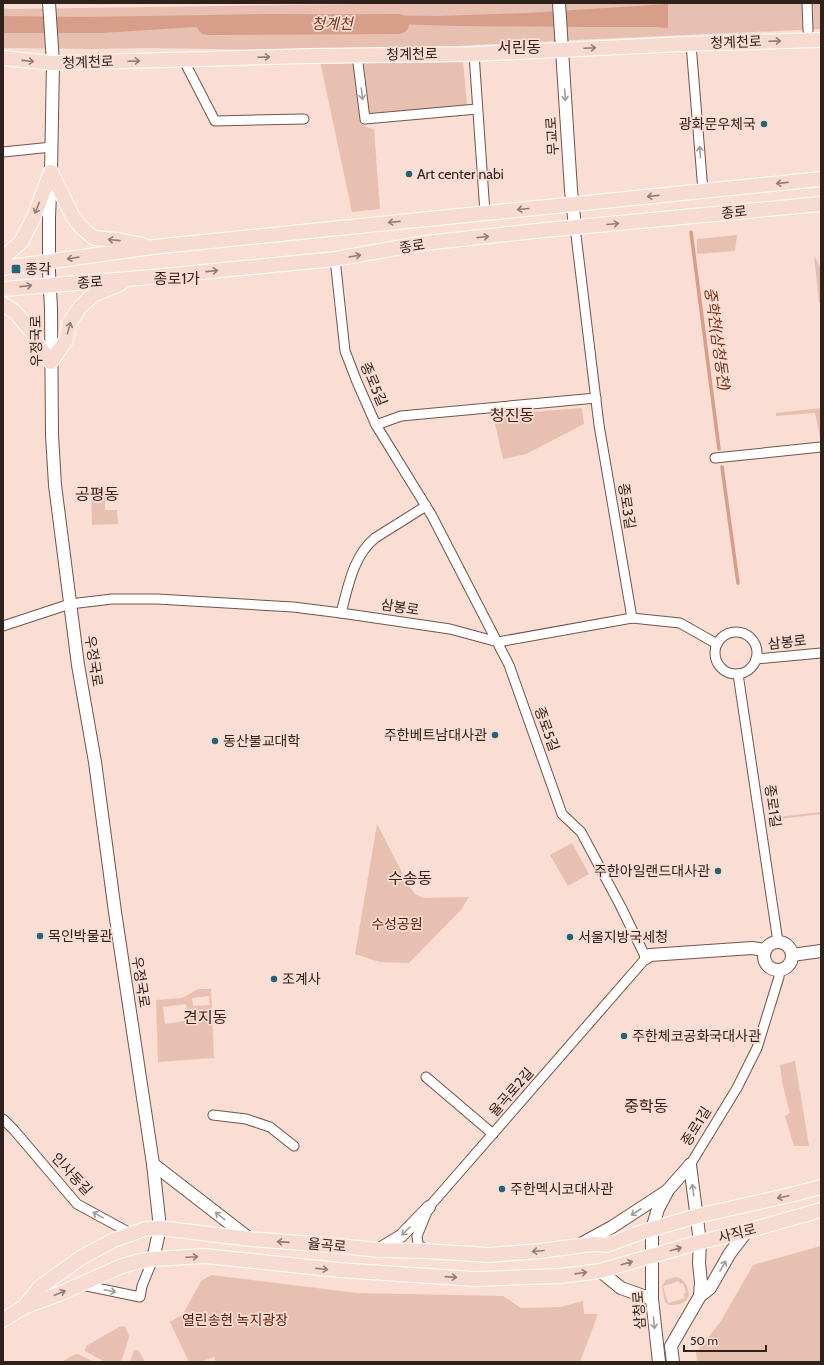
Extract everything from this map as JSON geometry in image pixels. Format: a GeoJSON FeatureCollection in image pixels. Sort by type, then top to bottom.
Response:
{"type":"FeatureCollection","features":[{"type":"Feature","properties":{"kind":"main road","name":"무교로"},"geometry":{"type":"LineString","coordinates":[[558,3],[572,205],[575,227]]}},
{"type":"Feature","properties":{"kind":"main road","name":"우정국로"},"geometry":{"type":"LineString","coordinates":[[49,5],[53,57],[49,261],[55,485],[78,665],[96,768],[113,899],[153,1164],[160,1228],[153,1259]]}},
{"type":"Feature","properties":{"kind":"main road","name":"청계천로"},"geometry":{"type":"LineString","coordinates":[[3,58],[53,57],[183,60],[358,55],[474,54],[561,47],[580,48],[821,40]]}},
{"type":"Feature","properties":{"kind":"main road"},"geometry":{"type":"LineString","coordinates":[[51,172],[73,216],[81,227],[94,238],[118,240],[153,247]]}},
{"type":"Feature","properties":{"kind":"main road"},"geometry":{"type":"LineString","coordinates":[[3,258],[21,242],[51,172]]}},
{"type":"Feature","properties":{"kind":"main road","name":"종로"},"geometry":{"type":"LineString","coordinates":[[3,268],[153,247],[821,179]]}},
{"type":"Feature","properties":{"kind":"main road","name":"종로"},"geometry":{"type":"LineString","coordinates":[[3,289],[50,284],[131,279],[335,259],[425,243],[575,227],[821,204]]}},
{"type":"Feature","properties":{"kind":"main road"},"geometry":{"type":"LineString","coordinates":[[3,304],[15,312],[33,333],[37,344],[51,362],[66,340],[69,324],[80,307],[93,295],[131,279]]}},
{"type":"Feature","properties":{"kind":"main road"},"geometry":{"type":"LineString","coordinates":[[778,942],[786,944],[792,955],[792,959],[787,967],[779,970],[771,968],[765,963],[764,953],[770,944],[778,942]]}},
{"type":"Feature","properties":{"kind":"main road"},"geometry":{"type":"LineString","coordinates":[[792,955],[821,951]]}},
{"type":"Feature","properties":{"kind":"main road"},"geometry":{"type":"LineString","coordinates":[[646,958],[652,960],[764,953]]}},
{"type":"Feature","properties":{"kind":"main road"},"geometry":{"type":"LineString","coordinates":[[153,1164],[250,1239]]}},
{"type":"Feature","properties":{"kind":"main road"},"geometry":{"type":"LineString","coordinates":[[577,1247],[612,1227],[668,1190],[690,1165]]}},
{"type":"Feature","properties":{"kind":"main road"},"geometry":{"type":"LineString","coordinates":[[690,1165],[700,1242],[700,1296]]}},
{"type":"Feature","properties":{"kind":"main road","name":"사직로"},"geometry":{"type":"LineString","coordinates":[[652,1229],[697,1216],[790,1196],[821,1187]]}},
{"type":"Feature","properties":{"kind":"main road","name":"삼청로"},"geometry":{"type":"LineString","coordinates":[[659,1362],[652,1299],[652,1229],[658,1209],[668,1190]]}},
{"type":"Feature","properties":{"kind":"main road"},"geometry":{"type":"LineString","coordinates":[[378,1250],[401,1236],[429,1207]]}},
{"type":"Feature","properties":{"kind":"main road","name":"사직로"},"geometry":{"type":"LineString","coordinates":[[653,1256],[821,1210]]}},
{"type":"Feature","properties":{"kind":"main road","name":"율곡로"},"geometry":{"type":"LineString","coordinates":[[24,1307],[40,1287],[82,1257],[114,1240],[146,1229],[160,1228],[250,1239],[378,1250],[489,1255],[577,1247],[593,1244],[607,1245],[652,1229]]}},
{"type":"Feature","properties":{"kind":"main road"},"geometry":{"type":"LineString","coordinates":[[673,1362],[671,1346],[700,1296],[710,1288],[730,1253],[748,1231]]}},
{"type":"Feature","properties":{"kind":"main road","name":"율곡로"},"geometry":{"type":"LineString","coordinates":[[3,1320],[24,1307],[59,1294],[122,1266],[153,1259],[205,1256],[339,1270],[474,1279],[560,1276],[600,1271],[653,1256]]}},
{"type":"Feature","properties":{"kind":"main road"},"geometry":{"type":"LineString","coordinates":[[600,1271],[621,1288],[652,1299]]}},
{"type":"Feature","properties":{"kind":"street"},"geometry":{"type":"LineString","coordinates":[[807,3],[808,30]]}},
{"type":"Feature","properties":{"kind":"street"},"geometry":{"type":"LineString","coordinates":[[691,44],[703,191]]}},
{"type":"Feature","properties":{"kind":"street"},"geometry":{"type":"LineString","coordinates":[[474,54],[485,213]]}},
{"type":"Feature","properties":{"kind":"street"},"geometry":{"type":"LineString","coordinates":[[358,55],[365,119],[478,109]]}},
{"type":"Feature","properties":{"kind":"street"},"geometry":{"type":"LineString","coordinates":[[183,60],[216,121],[304,119]]}},
{"type":"Feature","properties":{"kind":"street"},"geometry":{"type":"LineString","coordinates":[[3,152],[52,147]]}},
{"type":"Feature","properties":{"kind":"street","name":"종로3길"},"geometry":{"type":"LineString","coordinates":[[575,227],[596,398],[632,618]]}},
{"type":"Feature","properties":{"kind":"street","name":"종로5길"},"geometry":{"type":"LineString","coordinates":[[335,259],[345,351],[376,425],[426,506],[498,642],[509,665],[562,814],[581,832],[646,958]]}},
{"type":"Feature","properties":{"kind":"street"},"geometry":{"type":"LineString","coordinates":[[376,425],[400,416],[596,398]]}},
{"type":"Feature","properties":{"kind":"street"},"geometry":{"type":"LineString","coordinates":[[715,458],[821,447]]}},
{"type":"Feature","properties":{"kind":"street"},"geometry":{"type":"LineString","coordinates":[[341,613],[350,578],[358,559],[367,544],[426,506]]}},
{"type":"Feature","properties":{"kind":"street","name":"삼봉로"},"geometry":{"type":"LineString","coordinates":[[3,626],[70,604],[112,600],[157,599],[293,607],[341,613],[450,629],[498,642],[632,618],[680,623],[716,644],[728,633],[741,632],[747,635],[756,645],[756,659],[753,667],[744,673],[738,674]]}},
{"type":"Feature","properties":{"kind":"street"},"geometry":{"type":"LineString","coordinates":[[716,644],[715,657],[718,664],[722,669],[729,673],[738,674]]}},
{"type":"Feature","properties":{"kind":"street","name":"삼봉로"},"geometry":{"type":"LineString","coordinates":[[756,659],[821,653]]}},
{"type":"Feature","properties":{"kind":"street","name":"종로1길"},"geometry":{"type":"LineString","coordinates":[[738,674],[778,942]]}},
{"type":"Feature","properties":{"kind":"street","name":"율곡로2길"},"geometry":{"type":"LineString","coordinates":[[426,1251],[418,1244],[417,1236],[429,1207],[646,958]]}},
{"type":"Feature","properties":{"kind":"street","name":"종로1길"},"geometry":{"type":"LineString","coordinates":[[690,1165],[737,1088],[757,1048],[779,977],[779,970]]}},
{"type":"Feature","properties":{"kind":"street"},"geometry":{"type":"LineString","coordinates":[[426,1077],[493,1134]]}},
{"type":"Feature","properties":{"kind":"street"},"geometry":{"type":"LineString","coordinates":[[213,1115],[246,1119],[270,1127],[294,1146]]}},
{"type":"Feature","properties":{"kind":"street","name":"인사동길"},"geometry":{"type":"LineString","coordinates":[[3,1119],[77,1204],[132,1234]]}},
{"type":"Feature","properties":{"kind":"street"},"geometry":{"type":"LineString","coordinates":[[80,1284],[140,1297],[142,1286],[153,1259]]}},
{"type":"Feature","properties":{"kind":"green space"},"geometry":{"type":"Polygon","coordinates":[[[432,3],[821,3],[821,29],[439,47],[274,50],[3,48],[3,8],[432,3]]]}},
{"type":"Feature","properties":{"kind":"green space"},"geometry":{"type":"Polygon","coordinates":[[[320,61],[354,61],[362,122],[366,127],[374,129],[380,209],[352,212],[320,61]]]}},
{"type":"Feature","properties":{"kind":"green space"},"geometry":{"type":"Polygon","coordinates":[[[463,61],[467,105],[369,114],[364,63],[463,61]]]}},
{"type":"Feature","properties":{"kind":"green space"},"geometry":{"type":"Polygon","coordinates":[[[737,235],[735,251],[697,254],[697,239],[737,235]]]}},
{"type":"Feature","properties":{"kind":"green space"},"geometry":{"type":"Polygon","coordinates":[[[814,255],[821,269],[821,303],[819,303],[814,255]]]}},
{"type":"Feature","properties":{"kind":"green space"},"geometry":{"type":"Polygon","coordinates":[[[582,408],[584,424],[526,454],[503,459],[493,415],[582,408]]]}},
{"type":"Feature","properties":{"kind":"green space"},"geometry":{"type":"Polygon","coordinates":[[[821,408],[821,437],[815,413],[776,416],[776,413],[821,408]]]}},
{"type":"Feature","properties":{"kind":"green space"},"geometry":{"type":"Polygon","coordinates":[[[91,491],[105,491],[105,510],[117,510],[118,524],[92,525],[91,491]]]}},
{"type":"Feature","properties":{"kind":"green space"},"geometry":{"type":"Polygon","coordinates":[[[821,812],[821,814],[770,820],[770,818],[821,812]]]}},
{"type":"Feature","properties":{"kind":"green space","name":"수성공원"},"geometry":{"type":"Polygon","coordinates":[[[377,824],[409,886],[415,894],[423,898],[469,897],[461,910],[409,963],[380,962],[355,954],[377,824]]]}},
{"type":"Feature","properties":{"kind":"green space"},"geometry":{"type":"Polygon","coordinates":[[[572,843],[589,874],[568,886],[550,855],[572,843]]]}},
{"type":"Feature","properties":{"kind":"green space"},"geometry":{"type":"Polygon","coordinates":[[[198,989],[211,989],[214,1058],[158,1062],[156,1000],[182,998],[198,989]],[[209,996],[192,998],[193,1006],[210,1005],[209,996]],[[186,1004],[163,1007],[165,1024],[189,1020],[186,1004]]]}},
{"type":"Feature","properties":{"kind":"green space"},"geometry":{"type":"Polygon","coordinates":[[[795,1061],[809,1146],[794,1146],[785,1116],[790,1113],[782,1082],[780,1065],[795,1061]]]}},
{"type":"Feature","properties":{"kind":"green space"},"geometry":{"type":"Polygon","coordinates":[[[821,1246],[821,1362],[697,1362],[696,1353],[721,1321],[753,1265],[821,1246]]]}},
{"type":"Feature","properties":{"kind":"green space","name":"열린송현 녹지광장"},"geometry":{"type":"Polygon","coordinates":[[[211,1275],[357,1293],[503,1296],[521,1308],[560,1307],[583,1301],[584,1314],[598,1314],[580,1362],[216,1362],[214,1357],[200,1362],[189,1362],[170,1322],[183,1314],[201,1281],[211,1275]]]}},
{"type":"Feature","properties":{"kind":"green space"},"geometry":{"type":"Polygon","coordinates":[[[678,1277],[683,1281],[687,1286],[689,1295],[684,1302],[676,1305],[669,1305],[665,1302],[662,1286],[666,1280],[678,1277]],[[679,1281],[663,1286],[668,1303],[685,1298],[683,1294],[686,1293],[683,1283],[680,1284],[679,1281]]]}},
{"type":"Feature","properties":{"kind":"green space"},"geometry":{"type":"Polygon","coordinates":[[[121,1326],[125,1327],[129,1336],[121,1362],[105,1362],[85,1351],[86,1346],[121,1326]]]}},
{"type":"Feature","properties":{"kind":"green space"},"geometry":{"type":"Polygon","coordinates":[[[134,1350],[139,1351],[145,1362],[130,1362],[134,1350]]]}},
{"type":"Feature","properties":{"kind":"green space"},"geometry":{"type":"Polygon","coordinates":[[[78,1354],[94,1362],[62,1362],[73,1355],[78,1354]]]}},
{"type":"Feature","properties":{"kind":"shaded area","name":"청계천"},"geometry":{"type":"Polygon","coordinates":[[[668,4],[668,28],[460,26],[285,21],[102,33],[3,33],[3,16],[81,17],[276,14],[438,16],[527,13],[668,4]]]}},
{"type":"Feature","properties":{"kind":"waterway","name":"청계천"},"geometry":{"type":"LineString","coordinates":[[207,25],[399,24]]}},
{"type":"Feature","properties":{"kind":"waterway","name":"중학천(삼청동천)"},"geometry":{"type":"LineString","coordinates":[[691,232],[719,449]]}},
{"type":"Feature","properties":{"kind":"waterway","name":"중학천(삼청동천)"},"geometry":{"type":"LineString","coordinates":[[722,467],[738,583]]}},
{"type":"Feature","properties":{"kind":"place","name":"광화문우체국"},"geometry":{"type":"Point","coordinates":[764,124]}},
{"type":"Feature","properties":{"kind":"place","name":"Art center nabi"},"geometry":{"type":"Point","coordinates":[409,174]}},
{"type":"Feature","properties":{"kind":"place","name":"종각"},"geometry":{"type":"Point","coordinates":[16,269]}},
{"type":"Feature","properties":{"kind":"place","name":"주한베트남대사관"},"geometry":{"type":"Point","coordinates":[495,735]}},
{"type":"Feature","properties":{"kind":"place","name":"동산불교대학"},"geometry":{"type":"Point","coordinates":[215,741]}},
{"type":"Feature","properties":{"kind":"place","name":"주한아일랜드대사관"},"geometry":{"type":"Point","coordinates":[718,871]}},
{"type":"Feature","properties":{"kind":"place","name":"목인박물관"},"geometry":{"type":"Point","coordinates":[40,936]}},
{"type":"Feature","properties":{"kind":"place","name":"서울지방국세청"},"geometry":{"type":"Point","coordinates":[570,937]}},
{"type":"Feature","properties":{"kind":"place","name":"조계사"},"geometry":{"type":"Point","coordinates":[274,979]}},
{"type":"Feature","properties":{"kind":"place","name":"주한체코공화국대사관"},"geometry":{"type":"Point","coordinates":[624,1036]}},
{"type":"Feature","properties":{"kind":"place","name":"주한멕시코대사관"},"geometry":{"type":"Point","coordinates":[502,1189]}},
{"type":"Feature","properties":{"kind":"district","name":"서린동"},"geometry":{"type":"Point","coordinates":[519,47]}},
{"type":"Feature","properties":{"kind":"district","name":"종로1가"},"geometry":{"type":"Point","coordinates":[177,279]}},
{"type":"Feature","properties":{"kind":"district","name":"청진동"},"geometry":{"type":"Point","coordinates":[512,415]}},
{"type":"Feature","properties":{"kind":"district","name":"공평동"},"geometry":{"type":"Point","coordinates":[97,494]}},
{"type":"Feature","properties":{"kind":"district","name":"수송동"},"geometry":{"type":"Point","coordinates":[410,878]}},
{"type":"Feature","properties":{"kind":"district","name":"견지동"},"geometry":{"type":"Point","coordinates":[205,1017]}},
{"type":"Feature","properties":{"kind":"district","name":"중학동"},"geometry":{"type":"Point","coordinates":[646,1106]}}]}
